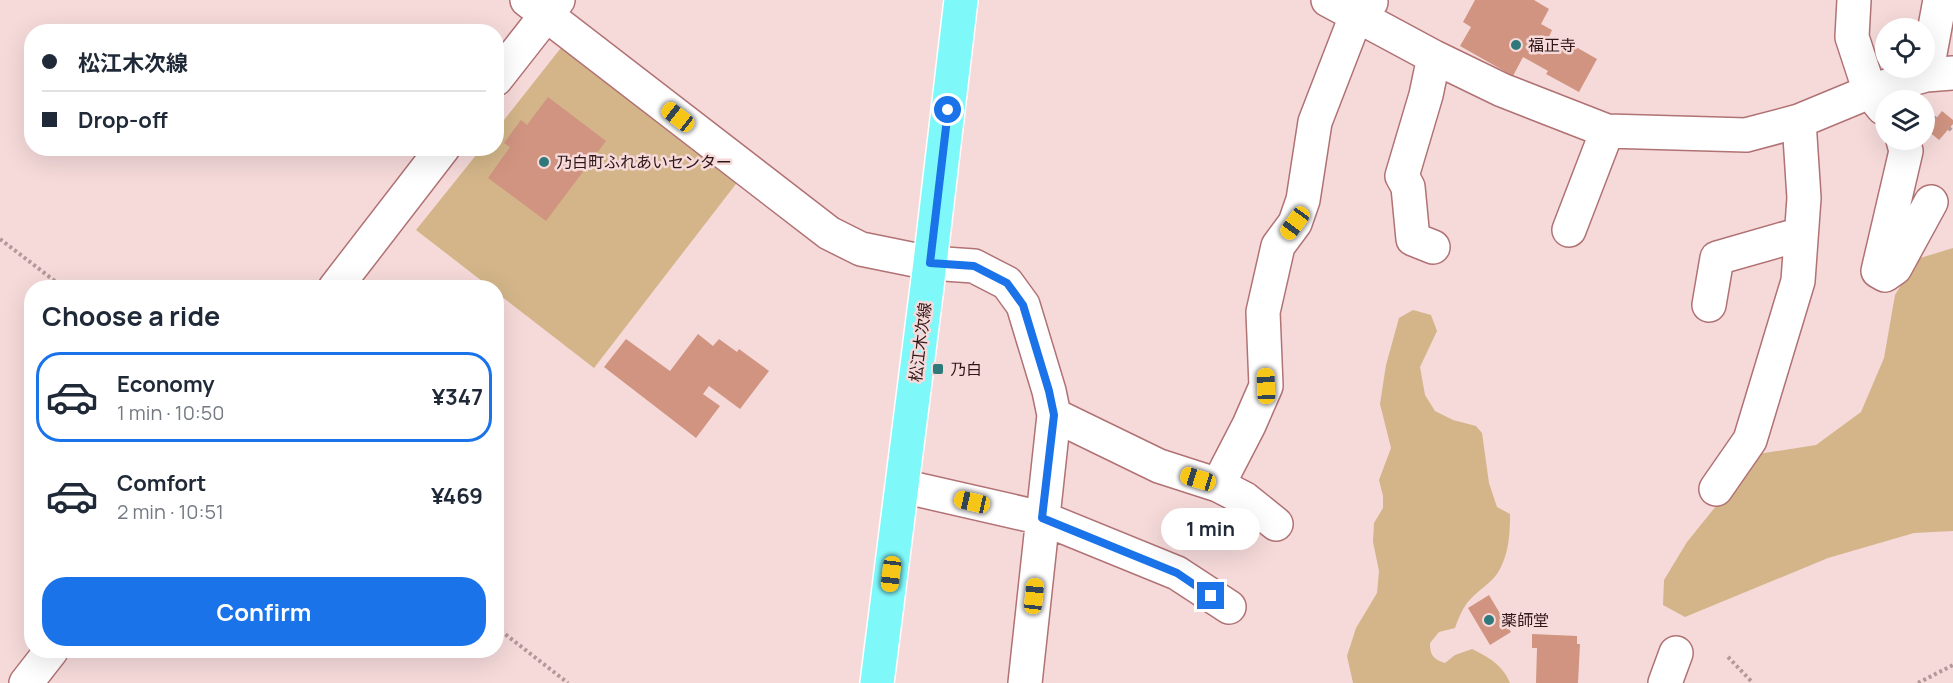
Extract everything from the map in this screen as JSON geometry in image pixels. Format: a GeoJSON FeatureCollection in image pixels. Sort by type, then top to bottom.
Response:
{"type":"FeatureCollection","features":[{"type":"Feature","properties":{"kind":"main road","name":"松江木次線"},"geometry":{"type":"LineString","coordinates":[[878,683],[961,0]]}},
{"type":"Feature","properties":{"kind":"street"},"geometry":{"type":"LineString","coordinates":[[1328,0],[1365,8],[1434,57],[1502,90],[1607,131],[1746,135],[1875,102]]}},
{"type":"Feature","properties":{"kind":"street"},"geometry":{"type":"LineString","coordinates":[[1854,0],[1852,37],[1875,94]]}},
{"type":"Feature","properties":{"kind":"street"},"geometry":{"type":"LineString","coordinates":[[1903,90],[1940,74],[1940,0]]}},
{"type":"Feature","properties":{"kind":"street"},"geometry":{"type":"LineString","coordinates":[[504,66],[543,5],[829,233],[861,249],[930,263],[974,266],[1007,283],[1023,305],[1054,415],[1025,683]]}},
{"type":"Feature","properties":{"kind":"street"},"geometry":{"type":"LineString","coordinates":[[1218,485],[1266,386],[1263,312],[1278,246],[1295,223],[1303,200],[1316,122],[1365,8]]}},
{"type":"Feature","properties":{"kind":"street"},"geometry":{"type":"LineString","coordinates":[[1433,247],[1413,239],[1408,187],[1402,176],[1426,95],[1434,57]]}},
{"type":"Feature","properties":{"kind":"street"},"geometry":{"type":"LineString","coordinates":[[1716,489],[1750,440],[1798,281],[1804,198],[1799,121]]}},
{"type":"Feature","properties":{"kind":"street"},"geometry":{"type":"LineString","coordinates":[[1569,230],[1607,131]]}},
{"type":"Feature","properties":{"kind":"street"},"geometry":{"type":"LineString","coordinates":[[1906,150],[1878,271],[1885,275],[1894,268],[1931,202]]}},
{"type":"Feature","properties":{"kind":"street"},"geometry":{"type":"LineString","coordinates":[[341,280],[437,156]]}},
{"type":"Feature","properties":{"kind":"street"},"geometry":{"type":"LineString","coordinates":[[1709,304],[1718,258],[1801,234]]}},
{"type":"Feature","properties":{"kind":"street"},"geometry":{"type":"LineString","coordinates":[[1054,415],[1159,466],[1218,485],[1245,499],[1276,524]]}},
{"type":"Feature","properties":{"kind":"street"},"geometry":{"type":"LineString","coordinates":[[902,486],[1042,518],[1177,573],[1228,607]]}},
{"type":"Feature","properties":{"kind":"street"},"geometry":{"type":"LineString","coordinates":[[1665,683],[1676,653]]}},
{"type":"Feature","properties":{"kind":"street"},"geometry":{"type":"LineString","coordinates":[[26,683],[46,658]]}},
{"type":"Feature","properties":{"kind":"path"},"geometry":{"type":"LineString","coordinates":[[0,238],[54,280]]}},
{"type":"Feature","properties":{"kind":"path"},"geometry":{"type":"LineString","coordinates":[[504,633],[568,683]]}},
{"type":"Feature","properties":{"kind":"path"},"geometry":{"type":"LineString","coordinates":[[1728,657],[1753,683]]}},
{"type":"Feature","properties":{"kind":"path"},"geometry":{"type":"LineString","coordinates":[[1918,683],[1953,665]]}},
{"type":"Feature","properties":{"kind":"shaded area"},"geometry":{"type":"Polygon","coordinates":[[[564,44],[739,180],[594,368],[504,298],[504,280],[481,280],[416,230],[475,156],[504,156],[504,120],[564,44]]]}},
{"type":"Feature","properties":{"kind":"shaded area"},"geometry":{"type":"Polygon","coordinates":[[[1953,248],[1953,531],[1914,533],[1828,558],[1685,617],[1663,605],[1664,580],[1687,542],[1758,454],[1816,445],[1861,412],[1884,358],[1895,295],[1917,259],[1953,248]]]}},
{"type":"Feature","properties":{"kind":"shaded area"},"geometry":{"type":"Polygon","coordinates":[[[1413,310],[1431,315],[1437,331],[1420,367],[1425,395],[1435,411],[1453,420],[1476,426],[1482,433],[1489,483],[1497,507],[1510,514],[1508,542],[1500,569],[1467,603],[1455,628],[1439,632],[1430,643],[1431,651],[1435,658],[1445,663],[1455,655],[1472,649],[1499,666],[1510,683],[1353,683],[1347,656],[1356,628],[1377,593],[1379,571],[1373,542],[1374,523],[1383,508],[1379,480],[1391,448],[1380,404],[1386,365],[1399,318],[1413,310]]]}},
{"type":"Feature","properties":{"kind":"building","name":"福正寺"},"geometry":{"type":"Polygon","coordinates":[[[1475,0],[1534,0],[1549,9],[1541,24],[1552,30],[1548,39],[1557,44],[1562,39],[1597,59],[1579,92],[1546,74],[1548,71],[1523,57],[1513,76],[1460,46],[1471,27],[1463,22],[1475,0]]]}},
{"type":"Feature","properties":{"kind":"building","name":"乃白町ふれあいセンター"},"geometry":{"type":"Polygon","coordinates":[[[548,97],[606,141],[546,221],[488,178],[510,147],[504,143],[521,120],[527,125],[548,97]]]}},
{"type":"Feature","properties":{"kind":"building"},"geometry":{"type":"Polygon","coordinates":[[[1942,111],[1953,120],[1953,124],[1939,140],[1935,137],[1935,120],[1942,111]]]}},
{"type":"Feature","properties":{"kind":"building"},"geometry":{"type":"Polygon","coordinates":[[[698,334],[713,346],[719,339],[737,352],[739,349],[769,371],[740,409],[709,386],[703,394],[720,406],[696,438],[604,367],[626,339],[670,371],[698,334]]]}},
{"type":"Feature","properties":{"kind":"building","name":"薬師堂"},"geometry":{"type":"Polygon","coordinates":[[[1489,595],[1511,632],[1490,645],[1468,608],[1489,595]]]}},
{"type":"Feature","properties":{"kind":"building"},"geometry":{"type":"Polygon","coordinates":[[[1532,634],[1577,636],[1577,644],[1580,644],[1578,683],[1536,683],[1537,648],[1532,648],[1532,634]]]}},
{"type":"Feature","properties":{"kind":"place","name":"福正寺"},"geometry":{"type":"Point","coordinates":[1516,45]}},
{"type":"Feature","properties":{"kind":"place","name":"乃白町ふれあいセンター"},"geometry":{"type":"Point","coordinates":[544,162]}},
{"type":"Feature","properties":{"kind":"place","name":"乃白"},"geometry":{"type":"Point","coordinates":[938,369]}},
{"type":"Feature","properties":{"kind":"place","name":"薬師堂"},"geometry":{"type":"Point","coordinates":[1489,620]}},
{"type":"Feature","properties":{"kind":"route"},"geometry":{"type":"LineString","coordinates":[[948,110],[930,263],[974,266],[1007,283],[1023,305],[1054,415],[1042,518],[1177,573],[1211,596]]}}]}
